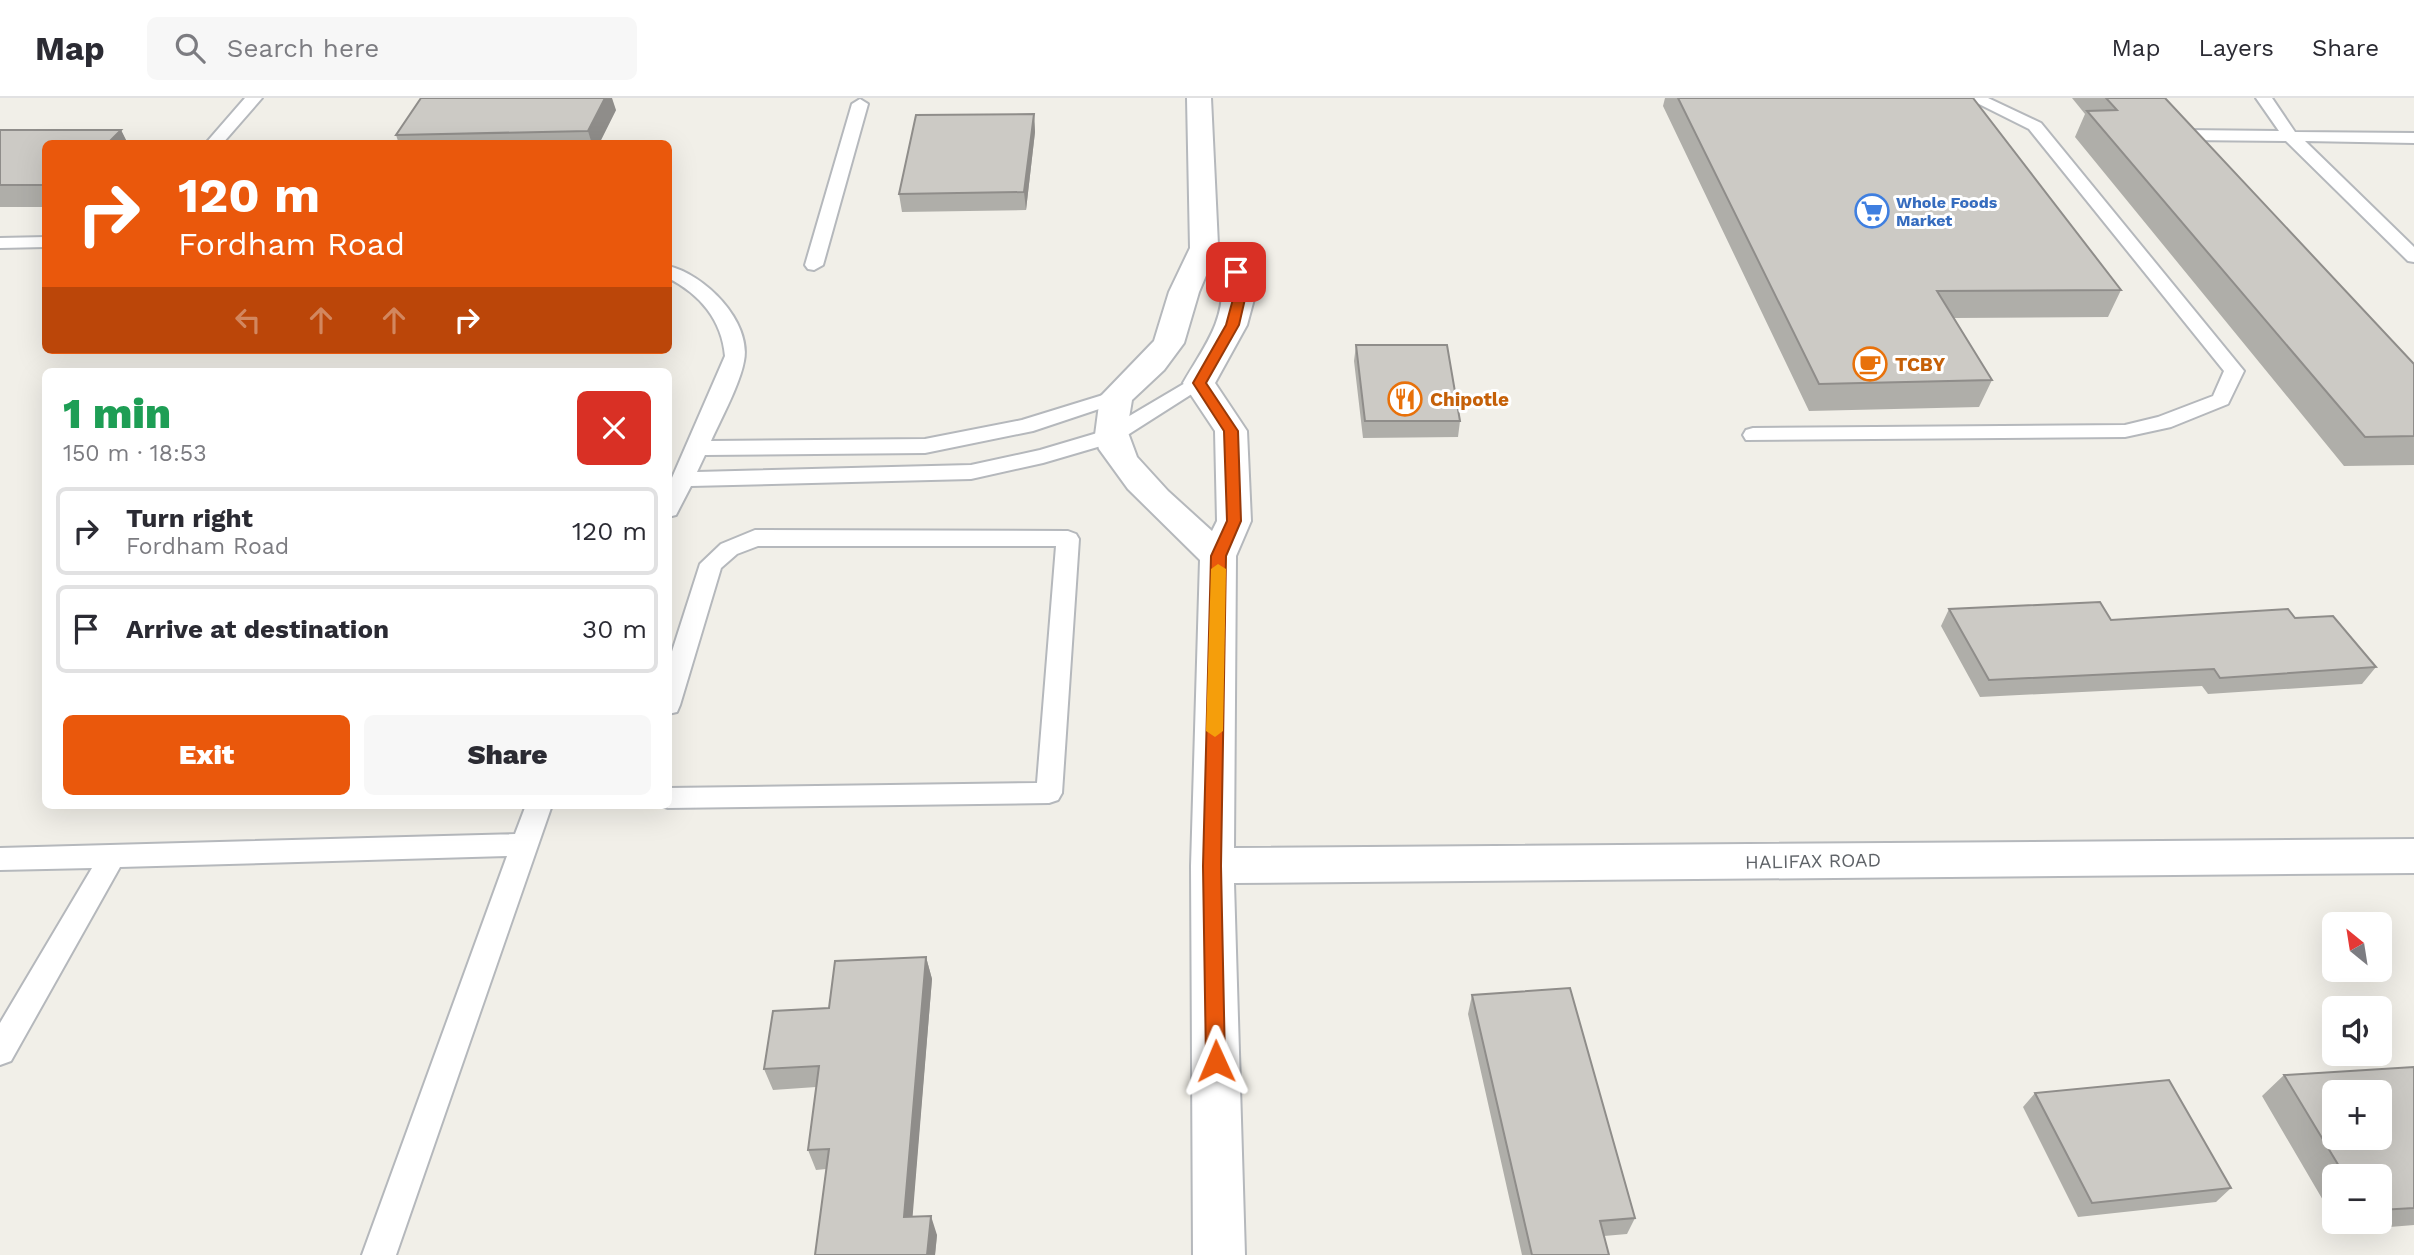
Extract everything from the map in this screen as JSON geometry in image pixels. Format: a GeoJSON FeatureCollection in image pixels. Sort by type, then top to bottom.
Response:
{"type":"FeatureCollection","features":[{"type":"Feature","properties":{"kind":"street"},"geometry":{"type":"LineString","coordinates":[[1199,98],[1203,248],[1184,292],[1169,343],[1153,363],[1116,397],[1111,436],[1121,459],[1143,485],[1218,556]]}},
{"type":"Feature","properties":{"kind":"street"},"geometry":{"type":"LineString","coordinates":[[1203,248],[1236,272],[1239,299],[1232,325],[1199,383],[1231,431],[1234,521],[1218,556],[1212,866],[1219,1255]]}},
{"type":"Feature","properties":{"kind":"street","name":"HALIFAX ROAD"},"geometry":{"type":"LineString","coordinates":[[1212,866],[2414,856]]}},
{"type":"Feature","properties":{"kind":"lane"},"geometry":{"type":"LineString","coordinates":[[217,140],[254,98]]}},
{"type":"Feature","properties":{"kind":"lane"},"geometry":{"type":"LineString","coordinates":[[1753,435],[2125,431],[2164,422],[2221,400],[2234,371],[2053,147],[2035,126],[1975,98]]}},
{"type":"Feature","properties":{"kind":"lane"},"geometry":{"type":"LineString","coordinates":[[2264,98],[2290,136],[2414,257]]}},
{"type":"Feature","properties":{"kind":"lane"},"geometry":{"type":"LineString","coordinates":[[814,265],[860,104]]}},
{"type":"Feature","properties":{"kind":"lane"},"geometry":{"type":"LineString","coordinates":[[2202,156],[2179,131],[2414,138]]}},
{"type":"Feature","properties":{"kind":"lane"},"geometry":{"type":"LineString","coordinates":[[0,243],[42,243]]}},
{"type":"Feature","properties":{"kind":"lane"},"geometry":{"type":"LineString","coordinates":[[672,273],[703,292],[717,307],[730,331],[735,357],[699,448],[672,502]]}},
{"type":"Feature","properties":{"kind":"lane"},"geometry":{"type":"LineString","coordinates":[[684,479],[971,472],[1043,456],[1111,436],[1199,383]]}},
{"type":"Feature","properties":{"kind":"lane"},"geometry":{"type":"LineString","coordinates":[[699,448],[925,446],[1026,426],[1116,397]]}},
{"type":"Feature","properties":{"kind":"lane"},"geometry":{"type":"LineString","coordinates":[[672,692],[711,565],[729,548],[755,538],[1068,539],[1049,793],[672,798]]}},
{"type":"Feature","properties":{"kind":"lane"},"geometry":{"type":"LineString","coordinates":[[379,1255],[538,809]]}},
{"type":"Feature","properties":{"kind":"lane"},"geometry":{"type":"LineString","coordinates":[[0,859],[525,845]]}},
{"type":"Feature","properties":{"kind":"lane"},"geometry":{"type":"LineString","coordinates":[[0,1051],[112,857]]}},
{"type":"Feature","properties":{"kind":"building"},"geometry":{"type":"Polygon","coordinates":[[[421,98],[605,98],[588,131],[396,135],[421,98]]]}},
{"type":"Feature","properties":{"kind":"building","name":"Whole Foods Market"},"geometry":{"type":"Polygon","coordinates":[[[1678,98],[1973,98],[2121,290],[1937,291],[1992,380],[1819,384],[1678,98]]]}},
{"type":"Feature","properties":{"kind":"building"},"geometry":{"type":"Polygon","coordinates":[[[2106,98],[2165,98],[2414,364],[2414,436],[2365,437],[2087,111],[2117,110],[2106,98]]]}},
{"type":"Feature","properties":{"kind":"building"},"geometry":{"type":"Polygon","coordinates":[[[1034,114],[1024,192],[899,194],[916,115],[1034,114]]]}},
{"type":"Feature","properties":{"kind":"building"},"geometry":{"type":"Polygon","coordinates":[[[0,130],[121,130],[111,140],[42,140],[42,185],[0,185],[0,130]]]}},
{"type":"Feature","properties":{"kind":"building","name":"Chipotle"},"geometry":{"type":"Polygon","coordinates":[[[1356,345],[1447,345],[1460,421],[1365,421],[1356,345]]]}},
{"type":"Feature","properties":{"kind":"building"},"geometry":{"type":"Polygon","coordinates":[[[2100,602],[2111,620],[2288,609],[2295,618],[2333,616],[2376,667],[2220,678],[2214,669],[1989,680],[1949,609],[2100,602]]]}},
{"type":"Feature","properties":{"kind":"building"},"geometry":{"type":"Polygon","coordinates":[[[926,957],[904,1217],[931,1216],[927,1255],[815,1255],[829,1149],[808,1150],[819,1066],[764,1069],[773,1011],[829,1008],[835,961],[926,957]]]}},
{"type":"Feature","properties":{"kind":"building"},"geometry":{"type":"Polygon","coordinates":[[[1570,988],[1635,1218],[1600,1221],[1609,1255],[1532,1255],[1472,995],[1570,988]]]}},
{"type":"Feature","properties":{"kind":"building"},"geometry":{"type":"Polygon","coordinates":[[[2414,1067],[2414,1208],[2392,1209],[2392,1164],[2338,1164],[2329,1150],[2392,1150],[2392,1080],[2322,1080],[2322,1138],[2284,1075],[2414,1067]]]}},
{"type":"Feature","properties":{"kind":"building"},"geometry":{"type":"Polygon","coordinates":[[[2169,1080],[2231,1188],[2092,1203],[2035,1093],[2169,1080]]]}},
{"type":"Feature","properties":{"kind":"slow traffic"},"geometry":{"type":"LineString","coordinates":[[1215,731],[1218,569]]}},
{"type":"Feature","properties":{"kind":"place","name":"Whole Foods Market"},"geometry":{"type":"Point","coordinates":[1872,211]}},
{"type":"Feature","properties":{"kind":"place","name":"TCBY"},"geometry":{"type":"Point","coordinates":[1870,364]}},
{"type":"Feature","properties":{"kind":"place","name":"Chipotle"},"geometry":{"type":"Point","coordinates":[1405,399]}},
{"type":"Feature","properties":{"kind":"route"},"geometry":{"type":"LineString","coordinates":[[1216,1061],[1212,866],[1218,556],[1234,521],[1231,431],[1199,383],[1232,325],[1239,299],[1236,272]]}}]}
